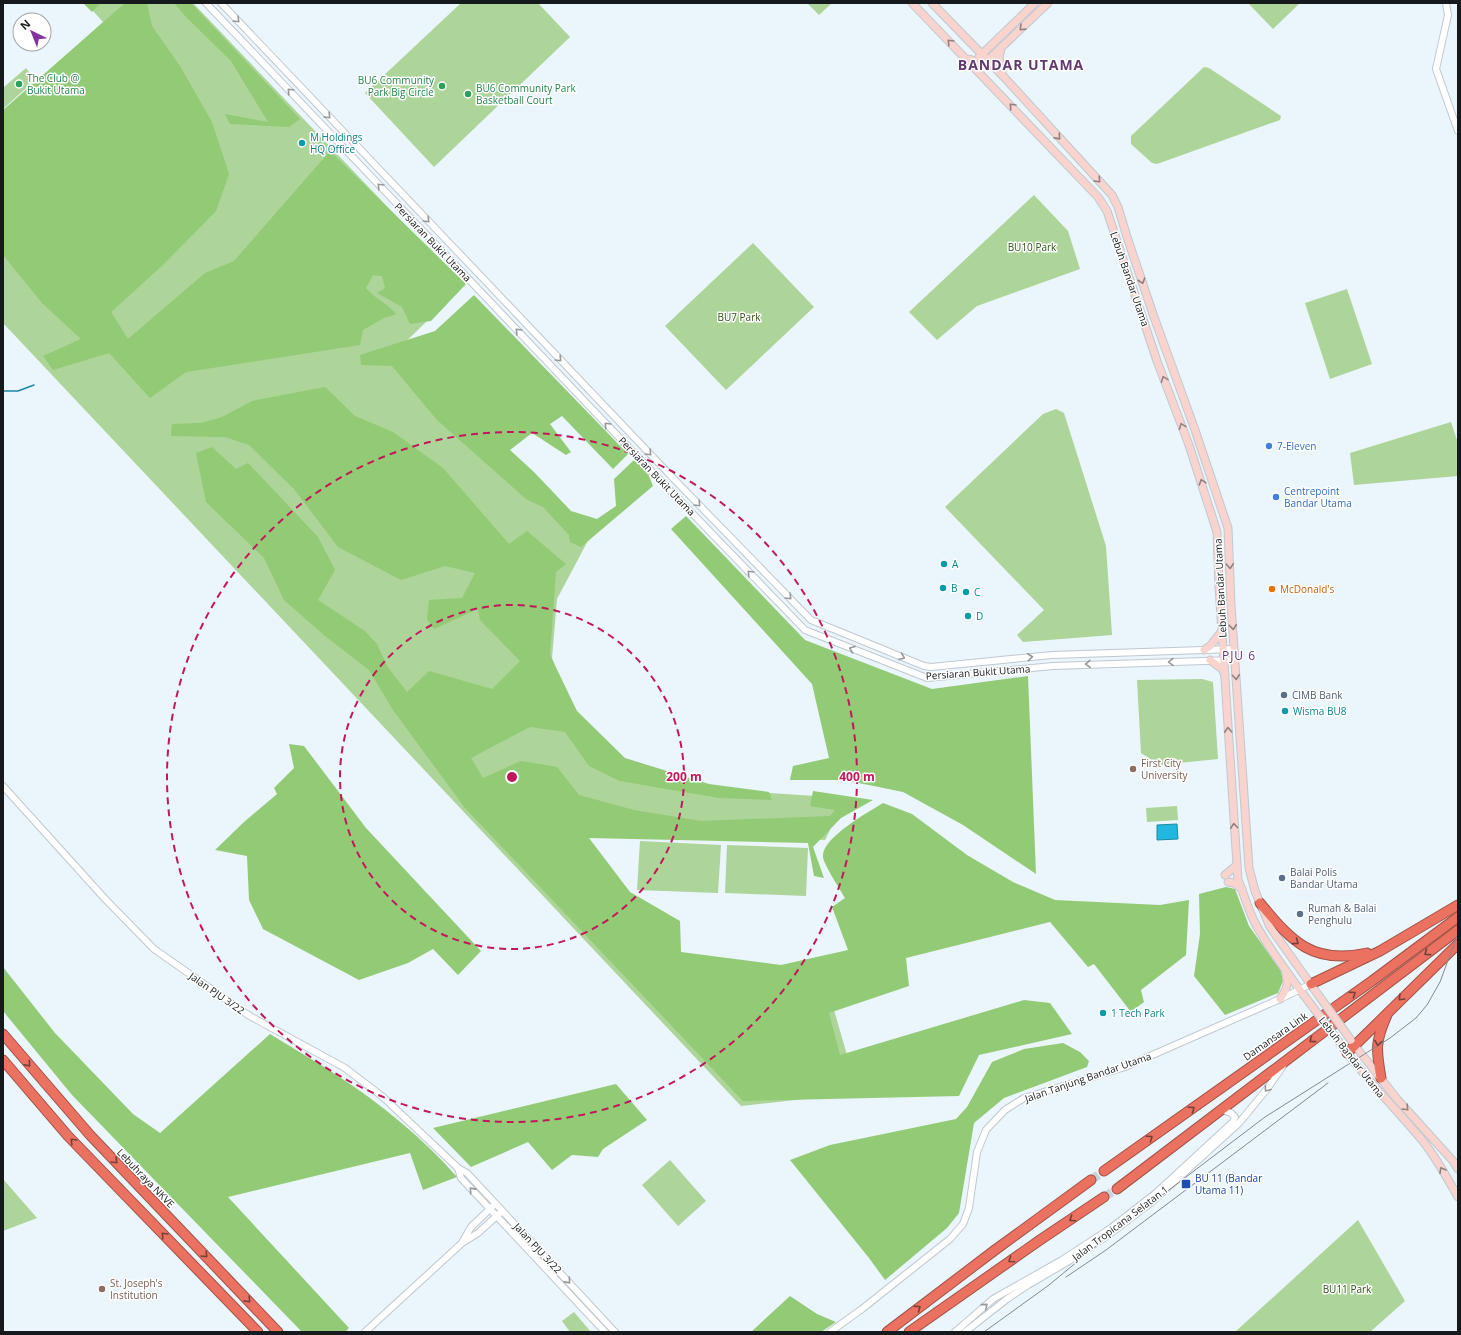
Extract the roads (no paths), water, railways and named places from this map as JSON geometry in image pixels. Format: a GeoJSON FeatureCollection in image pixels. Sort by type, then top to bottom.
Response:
{"type":"FeatureCollection","features":[{"type":"Feature","properties":{"kind":"highway"},"geometry":{"type":"LineString","coordinates":[[1260,903],[1286,934],[1297,943],[1311,951],[1347,957],[1380,951]]}},
{"type":"Feature","properties":{"kind":"highway"},"geometry":{"type":"LineString","coordinates":[[1311,984],[1380,951],[1458,905]]}},
{"type":"Feature","properties":{"kind":"highway","name":"Damansara Link"},"geometry":{"type":"LineString","coordinates":[[1104,1171],[1372,981],[1458,916]]}},
{"type":"Feature","properties":{"kind":"highway"},"geometry":{"type":"LineString","coordinates":[[1117,1189],[1220,1109],[1458,930]]}},
{"type":"Feature","properties":{"kind":"highway"},"geometry":{"type":"LineString","coordinates":[[1345,1050],[1390,1010],[1458,944]]}},
{"type":"Feature","properties":{"kind":"highway"},"geometry":{"type":"LineString","coordinates":[[1381,1078],[1376,1054],[1380,1031],[1390,1010]]}},
{"type":"Feature","properties":{"kind":"highway","name":"Lebuhraya NKVE"},"geometry":{"type":"LineString","coordinates":[[3,1034],[90,1135],[278,1332]]}},
{"type":"Feature","properties":{"kind":"highway"},"geometry":{"type":"LineString","coordinates":[[3,1060],[68,1136],[258,1332]]}},
{"type":"Feature","properties":{"kind":"highway"},"geometry":{"type":"LineString","coordinates":[[887,1332],[995,1250],[1091,1180]]}},
{"type":"Feature","properties":{"kind":"highway"},"geometry":{"type":"LineString","coordinates":[[909,1332],[1104,1197]]}},
{"type":"Feature","properties":{"kind":"main road","name":"Lebuh Bandar Utama"},"geometry":{"type":"LineString","coordinates":[[912,3],[1098,197],[1107,211],[1157,361],[1190,445],[1217,532],[1218,586],[1224,649],[1237,868],[1238,880],[1245,900],[1255,923],[1300,990],[1345,1050],[1429,1149],[1458,1197]]}},
{"type":"Feature","properties":{"kind":"main road","name":"Lebuh Bandar Utama"},"geometry":{"type":"LineString","coordinates":[[932,3],[988,60],[1112,195],[1118,207],[1154,317],[1196,430],[1228,528],[1234,649],[1249,874],[1270,927],[1352,1043],[1397,1099],[1453,1161],[1458,1170]]}},
{"type":"Feature","properties":{"kind":"main road"},"geometry":{"type":"LineString","coordinates":[[989,82],[979,63],[979,58],[1035,3]]}},
{"type":"Feature","properties":{"kind":"main road"},"geometry":{"type":"LineString","coordinates":[[964,56],[979,63],[988,60],[1048,3]]}},
{"type":"Feature","properties":{"kind":"main road"},"geometry":{"type":"LineString","coordinates":[[968,41],[982,45],[995,42]]}},
{"type":"Feature","properties":{"kind":"main road"},"geometry":{"type":"LineString","coordinates":[[1001,48],[999,60],[1003,76]]}},
{"type":"Feature","properties":{"kind":"main road"},"geometry":{"type":"LineString","coordinates":[[1204,650],[1210,646],[1222,631]]}},
{"type":"Feature","properties":{"kind":"main road"},"geometry":{"type":"LineString","coordinates":[[1210,660],[1222,669],[1225,675]]}},
{"type":"Feature","properties":{"kind":"main road"},"geometry":{"type":"LineString","coordinates":[[1242,889],[1227,879],[1237,868],[1242,872],[1249,874]]}},
{"type":"Feature","properties":{"kind":"main road"},"geometry":{"type":"LineString","coordinates":[[1238,880],[1249,874]]}},
{"type":"Feature","properties":{"kind":"main road"},"geometry":{"type":"LineString","coordinates":[[1280,999],[1287,990],[1288,985],[1286,969]]}},
{"type":"Feature","properties":{"kind":"street","name":"Persiaran Bukit Utama"},"geometry":{"type":"LineString","coordinates":[[206,3],[628,447],[805,630],[928,678],[1053,666],[1235,660]]}},
{"type":"Feature","properties":{"kind":"street","name":"Persiaran Bukit Utama"},"geometry":{"type":"LineString","coordinates":[[221,3],[671,476],[814,622],[924,666],[930,667],[1052,655],[1234,649]]}},
{"type":"Feature","properties":{"kind":"street"},"geometry":{"type":"LineString","coordinates":[[1446,3],[1448,15],[1436,69],[1458,131]]}},
{"type":"Feature","properties":{"kind":"street","name":"Jalan PJU 3/22"},"geometry":{"type":"LineString","coordinates":[[3,786],[106,900],[154,949],[248,1015],[345,1068],[382,1097],[458,1168],[467,1173],[614,1332]]}},
{"type":"Feature","properties":{"kind":"street","name":"Jalan Tanjung Bandar Utama"},"geometry":{"type":"LineString","coordinates":[[830,1332],[862,1310],[950,1239],[963,1224],[969,1208],[977,1152],[986,1130],[1005,1110],[1024,1098],[1125,1067],[1311,984]]}},
{"type":"Feature","properties":{"kind":"street","name":"Jalan Tropicana Selatan 1"},"geometry":{"type":"LineString","coordinates":[[965,1332],[1007,1299],[1028,1285],[1069,1262],[1107,1236],[1153,1201],[1239,1123],[1267,1089],[1289,1057]]}},
{"type":"Feature","properties":{"kind":"street","name":"Jalan Tropicana Selatan 1"},"geometry":{"type":"LineString","coordinates":[[955,1332],[993,1299],[1081,1248],[1111,1228],[1156,1193],[1233,1122],[1235,1117],[1233,1114],[1220,1109]]}},
{"type":"Feature","properties":{"kind":"street","name":"Jalan PJU 3/22"},"geometry":{"type":"LineString","coordinates":[[458,1168],[461,1178],[605,1332]]}},
{"type":"Feature","properties":{"kind":"street"},"geometry":{"type":"LineString","coordinates":[[462,1243],[471,1227],[496,1203]]}},
{"type":"Feature","properties":{"kind":"street"},"geometry":{"type":"LineString","coordinates":[[366,1332],[462,1243],[478,1233],[502,1210]]}},
{"type":"Feature","properties":{"kind":"water"},"geometry":{"type":"Polygon","coordinates":[[[1177,824],[1178,839],[1157,840],[1157,825],[1177,824]]]}},
{"type":"Feature","properties":{"kind":"waterway"},"geometry":{"type":"LineString","coordinates":[[3,391],[18,391],[34,385]]}},
{"type":"Feature","properties":{"kind":"tunnel"},"geometry":{"type":"LineString","coordinates":[[1091,1180],[1104,1171]]}},
{"type":"Feature","properties":{"kind":"tunnel"},"geometry":{"type":"LineString","coordinates":[[1104,1197],[1117,1189]]}},
{"type":"Feature","properties":{"kind":"tram line"},"geometry":{"type":"LineString","coordinates":[[984,1332],[1049,1285],[1107,1237],[1265,1117],[1390,1038],[1416,1018],[1427,1005],[1440,982],[1458,933]]}},
{"type":"Feature","properties":{"kind":"tram line"},"geometry":{"type":"LineString","coordinates":[[1066,1277],[1106,1250],[1328,1083]]}},
{"type":"Feature","properties":{"kind":"place","name":"The Club @ Bukit Utama"},"geometry":{"type":"Point","coordinates":[19,84]}},
{"type":"Feature","properties":{"kind":"place","name":"BU6 Community Park Big Circle"},"geometry":{"type":"Point","coordinates":[442,86]}},
{"type":"Feature","properties":{"kind":"place","name":"BU6 Community Park Basketball Court"},"geometry":{"type":"Point","coordinates":[468,94]}},
{"type":"Feature","properties":{"kind":"place","name":"M Holdings HQ Office"},"geometry":{"type":"Point","coordinates":[302,143]}},
{"type":"Feature","properties":{"kind":"place","name":"7-Eleven"},"geometry":{"type":"Point","coordinates":[1269,446]}},
{"type":"Feature","properties":{"kind":"place","name":"Centrepoint Bandar Utama"},"geometry":{"type":"Point","coordinates":[1276,497]}},
{"type":"Feature","properties":{"kind":"place","name":"A"},"geometry":{"type":"Point","coordinates":[944,564]}},
{"type":"Feature","properties":{"kind":"place","name":"B"},"geometry":{"type":"Point","coordinates":[943,588]}},
{"type":"Feature","properties":{"kind":"place","name":"McDonald's"},"geometry":{"type":"Point","coordinates":[1272,589]}},
{"type":"Feature","properties":{"kind":"place","name":"C"},"geometry":{"type":"Point","coordinates":[966,592]}},
{"type":"Feature","properties":{"kind":"place","name":"D"},"geometry":{"type":"Point","coordinates":[968,616]}},
{"type":"Feature","properties":{"kind":"place","name":"CIMB Bank"},"geometry":{"type":"Point","coordinates":[1284,695]}},
{"type":"Feature","properties":{"kind":"place","name":"Wisma BU8"},"geometry":{"type":"Point","coordinates":[1285,711]}},
{"type":"Feature","properties":{"kind":"place","name":"First City University"},"geometry":{"type":"Point","coordinates":[1133,769]}},
{"type":"Feature","properties":{"kind":"place","name":"Balai Polis Bandar Utama"},"geometry":{"type":"Point","coordinates":[1282,878]}},
{"type":"Feature","properties":{"kind":"place","name":"Rumah & Balai Penghulu"},"geometry":{"type":"Point","coordinates":[1300,914]}},
{"type":"Feature","properties":{"kind":"place","name":"1 Tech Park"},"geometry":{"type":"Point","coordinates":[1103,1013]}},
{"type":"Feature","properties":{"kind":"place","name":"BU 11 (Bandar Utama 11)"},"geometry":{"type":"Point","coordinates":[1186,1184]}},
{"type":"Feature","properties":{"kind":"place","name":"St. Joseph's Institution"},"geometry":{"type":"Point","coordinates":[102,1289]}},
{"type":"Feature","properties":{"kind":"district","name":"BANDAR UTAMA"},"geometry":{"type":"Point","coordinates":[1021,64]}},
{"type":"Feature","properties":{"kind":"district","name":"PJU 6"},"geometry":{"type":"Point","coordinates":[1239,655]}},
{"type":"Feature","properties":{"kind":"park label","name":"BU10 Park"},"geometry":{"type":"Point","coordinates":[1032,247]}},
{"type":"Feature","properties":{"kind":"park label","name":"BU7 Park"},"geometry":{"type":"Point","coordinates":[739,317]}},
{"type":"Feature","properties":{"kind":"park label","name":"BU11 Park"},"geometry":{"type":"Point","coordinates":[1347,1289]}}]}
